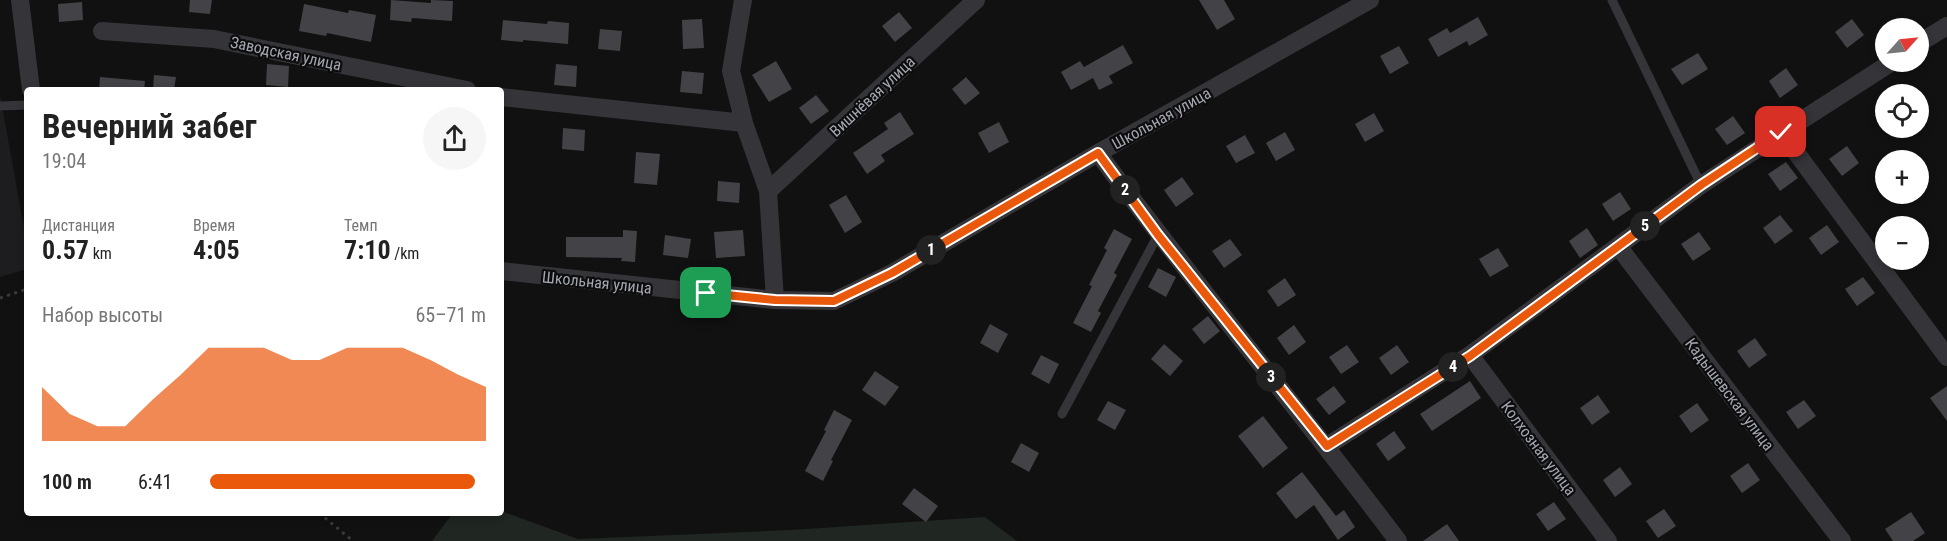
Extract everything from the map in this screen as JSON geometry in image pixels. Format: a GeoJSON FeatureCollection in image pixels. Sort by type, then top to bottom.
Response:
{"type":"FeatureCollection","features":[{"type":"Feature","properties":{"kind":"street"},"geometry":{"type":"LineString","coordinates":[[20,0],[31,87]]}},
{"type":"Feature","properties":{"kind":"street"},"geometry":{"type":"LineString","coordinates":[[743,0],[731,71],[744,123],[768,191],[775,300]]}},
{"type":"Feature","properties":{"kind":"street","name":"Вишнёвая улица"},"geometry":{"type":"LineString","coordinates":[[768,191],[976,0]]}},
{"type":"Feature","properties":{"kind":"street","name":"Школьная улица"},"geometry":{"type":"LineString","coordinates":[[504,271],[775,300],[834,301],[892,273],[1098,153],[1371,0]]}},
{"type":"Feature","properties":{"kind":"street"},"geometry":{"type":"LineString","coordinates":[[1929,37],[1947,26]]}},
{"type":"Feature","properties":{"kind":"street","name":"Заводская улица"},"geometry":{"type":"LineString","coordinates":[[102,31],[214,39],[452,87]]}},
{"type":"Feature","properties":{"kind":"street"},"geometry":{"type":"LineString","coordinates":[[1327,446],[1470,356],[1701,185],[1876,72]]}},
{"type":"Feature","properties":{"kind":"street"},"geometry":{"type":"LineString","coordinates":[[504,97],[744,123]]}},
{"type":"Feature","properties":{"kind":"street"},"geometry":{"type":"LineString","coordinates":[[1781,132],[1947,357]]}},
{"type":"Feature","properties":{"kind":"street"},"geometry":{"type":"LineString","coordinates":[[1098,153],[1158,235],[1327,446],[1398,541]]}},
{"type":"Feature","properties":{"kind":"street","name":"Кадышевская улица"},"geometry":{"type":"LineString","coordinates":[[1618,246],[1842,541]]}},
{"type":"Feature","properties":{"kind":"street","name":"Колхозная улица"},"geometry":{"type":"LineString","coordinates":[[1470,356],[1608,541]]}},
{"type":"Feature","properties":{"kind":"lane"},"geometry":{"type":"LineString","coordinates":[[1612,0],[1701,185]]}},
{"type":"Feature","properties":{"kind":"lane"},"geometry":{"type":"LineString","coordinates":[[0,106],[24,105]]}},
{"type":"Feature","properties":{"kind":"lane"},"geometry":{"type":"LineString","coordinates":[[1062,414],[1158,235]]}},
{"type":"Feature","properties":{"kind":"path"},"geometry":{"type":"LineString","coordinates":[[0,298],[24,290]]}},
{"type":"Feature","properties":{"kind":"path"},"geometry":{"type":"LineString","coordinates":[[323,516],[353,541]]}},
{"type":"Feature","properties":{"kind":"shaded area"},"geometry":{"type":"Polygon","coordinates":[[[0,95],[24,227],[24,270],[0,277],[0,95]]]}},
{"type":"Feature","properties":{"kind":"shaded area"},"geometry":{"type":"Polygon","coordinates":[[[504,512],[578,539],[791,530],[985,517],[1017,541],[432,541],[451,516],[504,516],[504,512]]]}},
{"type":"Feature","properties":{"kind":"building"},"geometry":{"type":"Polygon","coordinates":[[[190,0],[212,0],[210,14],[189,12],[190,0]]]}},
{"type":"Feature","properties":{"kind":"building"},"geometry":{"type":"Polygon","coordinates":[[[391,0],[431,3],[431,0],[453,1],[452,21],[412,18],[411,22],[390,20],[391,0]]]}},
{"type":"Feature","properties":{"kind":"building"},"geometry":{"type":"Polygon","coordinates":[[[1199,0],[1224,0],[1235,19],[1217,30],[1199,0]]]}},
{"type":"Feature","properties":{"kind":"building"},"geometry":{"type":"Polygon","coordinates":[[[82,2],[83,20],[59,22],[58,4],[82,2]]]}},
{"type":"Feature","properties":{"kind":"building"},"geometry":{"type":"Polygon","coordinates":[[[304,4],[348,13],[349,10],[376,15],[371,42],[327,33],[326,36],[299,31],[304,4]]]}},
{"type":"Feature","properties":{"kind":"building"},"geometry":{"type":"Polygon","coordinates":[[[899,12],[912,28],[895,42],[882,26],[899,12]]]}},
{"type":"Feature","properties":{"kind":"building"},"geometry":{"type":"Polygon","coordinates":[[[1478,17],[1488,35],[1469,46],[1467,41],[1438,57],[1428,39],[1447,28],[1450,33],[1478,17]]]}},
{"type":"Feature","properties":{"kind":"building"},"geometry":{"type":"Polygon","coordinates":[[[702,19],[704,48],[683,49],[682,20],[702,19]]]}},
{"type":"Feature","properties":{"kind":"building"},"geometry":{"type":"Polygon","coordinates":[[[1852,19],[1864,35],[1847,48],[1835,32],[1852,19]]]}},
{"type":"Feature","properties":{"kind":"building"},"geometry":{"type":"Polygon","coordinates":[[[503,20],[547,24],[548,21],[569,23],[568,44],[501,40],[503,20]]]}},
{"type":"Feature","properties":{"kind":"building"},"geometry":{"type":"Polygon","coordinates":[[[600,29],[622,31],[620,51],[598,49],[600,29]]]}},
{"type":"Feature","properties":{"kind":"building"},"geometry":{"type":"Polygon","coordinates":[[[1123,45],[1133,63],[1109,76],[1113,83],[1099,90],[1093,78],[1071,90],[1061,72],[1080,61],[1084,67],[1123,45]]]}},
{"type":"Feature","properties":{"kind":"building"},"geometry":{"type":"Polygon","coordinates":[[[1399,46],[1409,63],[1390,74],[1380,56],[1399,46]]]}},
{"type":"Feature","properties":{"kind":"building"},"geometry":{"type":"Polygon","coordinates":[[[1698,53],[1708,69],[1682,85],[1671,69],[1698,53]]]}},
{"type":"Feature","properties":{"kind":"building"},"geometry":{"type":"Polygon","coordinates":[[[776,61],[792,89],[769,102],[752,75],[776,61]]]}},
{"type":"Feature","properties":{"kind":"building"},"geometry":{"type":"Polygon","coordinates":[[[267,64],[289,66],[288,87],[266,85],[267,64]]]}},
{"type":"Feature","properties":{"kind":"building"},"geometry":{"type":"Polygon","coordinates":[[[556,64],[577,66],[576,87],[554,85],[556,64]]]}},
{"type":"Feature","properties":{"kind":"building"},"geometry":{"type":"Polygon","coordinates":[[[1786,68],[1798,85],[1780,98],[1769,81],[1786,68]]]}},
{"type":"Feature","properties":{"kind":"building"},"geometry":{"type":"Polygon","coordinates":[[[682,71],[704,73],[702,94],[680,92],[682,71]]]}},
{"type":"Feature","properties":{"kind":"building"},"geometry":{"type":"Polygon","coordinates":[[[154,75],[176,77],[174,87],[153,87],[154,75]]]}},
{"type":"Feature","properties":{"kind":"building"},"geometry":{"type":"Polygon","coordinates":[[[100,77],[145,81],[144,87],[99,87],[100,77]]]}},
{"type":"Feature","properties":{"kind":"building"},"geometry":{"type":"Polygon","coordinates":[[[966,77],[980,93],[965,105],[952,89],[966,77]]]}},
{"type":"Feature","properties":{"kind":"building"},"geometry":{"type":"Polygon","coordinates":[[[816,95],[829,111],[811,124],[799,108],[816,95]]]}},
{"type":"Feature","properties":{"kind":"building"},"geometry":{"type":"Polygon","coordinates":[[[900,112],[914,134],[881,155],[885,161],[867,174],[853,153],[888,129],[884,123],[900,112]]]}},
{"type":"Feature","properties":{"kind":"building"},"geometry":{"type":"Polygon","coordinates":[[[1374,113],[1384,131],[1365,142],[1355,124],[1374,113]]]}},
{"type":"Feature","properties":{"kind":"building"},"geometry":{"type":"Polygon","coordinates":[[[1733,116],[1745,133],[1727,145],[1715,129],[1733,116]]]}},
{"type":"Feature","properties":{"kind":"building"},"geometry":{"type":"Polygon","coordinates":[[[999,122],[1009,142],[989,153],[978,133],[999,122]]]}},
{"type":"Feature","properties":{"kind":"building"},"geometry":{"type":"Polygon","coordinates":[[[563,128],[585,130],[584,151],[562,149],[563,128]]]}},
{"type":"Feature","properties":{"kind":"building"},"geometry":{"type":"Polygon","coordinates":[[[1285,132],[1295,150],[1276,161],[1266,143],[1285,132]]]}},
{"type":"Feature","properties":{"kind":"building"},"geometry":{"type":"Polygon","coordinates":[[[1245,135],[1255,153],[1236,163],[1226,146],[1245,135]]]}},
{"type":"Feature","properties":{"kind":"building"},"geometry":{"type":"Polygon","coordinates":[[[1847,146],[1859,163],[1842,176],[1829,159],[1847,146]]]}},
{"type":"Feature","properties":{"kind":"building"},"geometry":{"type":"Polygon","coordinates":[[[636,152],[660,154],[657,185],[634,183],[636,152]]]}},
{"type":"Feature","properties":{"kind":"building"},"geometry":{"type":"Polygon","coordinates":[[[1786,162],[1798,178],[1780,191],[1768,174],[1786,162]]]}},
{"type":"Feature","properties":{"kind":"building"},"geometry":{"type":"Polygon","coordinates":[[[1182,177],[1194,194],[1176,207],[1164,190],[1182,177]]]}},
{"type":"Feature","properties":{"kind":"building"},"geometry":{"type":"Polygon","coordinates":[[[718,181],[740,183],[739,203],[717,201],[718,181]]]}},
{"type":"Feature","properties":{"kind":"building"},"geometry":{"type":"Polygon","coordinates":[[[1620,192],[1631,209],[1613,221],[1602,204],[1620,192]]]}},
{"type":"Feature","properties":{"kind":"building"},"geometry":{"type":"Polygon","coordinates":[[[846,195],[862,222],[845,233],[829,205],[846,195]]]}},
{"type":"Feature","properties":{"kind":"building"},"geometry":{"type":"Polygon","coordinates":[[[1780,215],[1793,231],[1775,244],[1763,228],[1780,215]]]}},
{"type":"Feature","properties":{"kind":"building"},"geometry":{"type":"Polygon","coordinates":[[[1827,225],[1839,242],[1821,255],[1809,238],[1827,225]]]}},
{"type":"Feature","properties":{"kind":"building"},"geometry":{"type":"Polygon","coordinates":[[[1587,228],[1598,245],[1580,258],[1569,241],[1587,228]]]}},
{"type":"Feature","properties":{"kind":"building"},"geometry":{"type":"Polygon","coordinates":[[[1114,229],[1132,239],[1114,273],[1117,275],[1098,311],[1101,313],[1091,332],[1073,323],[1092,286],[1089,285],[1107,250],[1104,248],[1114,229]]]}},
{"type":"Feature","properties":{"kind":"building"},"geometry":{"type":"Polygon","coordinates":[[[623,230],[637,231],[635,262],[621,261],[622,258],[566,257],[566,237],[623,237],[623,230]]]}},
{"type":"Feature","properties":{"kind":"building"},"geometry":{"type":"Polygon","coordinates":[[[743,230],[745,256],[716,258],[714,232],[743,230]]]}},
{"type":"Feature","properties":{"kind":"building"},"geometry":{"type":"Polygon","coordinates":[[[1699,232],[1711,249],[1693,261],[1681,244],[1699,232]]]}},
{"type":"Feature","properties":{"kind":"building"},"geometry":{"type":"Polygon","coordinates":[[[665,235],[691,239],[688,258],[663,255],[665,235]]]}},
{"type":"Feature","properties":{"kind":"building"},"geometry":{"type":"Polygon","coordinates":[[[1230,239],[1242,255],[1224,268],[1212,251],[1230,239]]]}},
{"type":"Feature","properties":{"kind":"building"},"geometry":{"type":"Polygon","coordinates":[[[1498,248],[1509,266],[1490,277],[1479,259],[1498,248]]]}},
{"type":"Feature","properties":{"kind":"building"},"geometry":{"type":"Polygon","coordinates":[[[1158,268],[1176,277],[1166,297],[1148,287],[1158,268]]]}},
{"type":"Feature","properties":{"kind":"building"},"geometry":{"type":"Polygon","coordinates":[[[1863,277],[1875,293],[1857,306],[1845,289],[1863,277]]]}},
{"type":"Feature","properties":{"kind":"building"},"geometry":{"type":"Polygon","coordinates":[[[1285,278],[1296,295],[1278,307],[1267,291],[1285,278]]]}},
{"type":"Feature","properties":{"kind":"building"},"geometry":{"type":"Polygon","coordinates":[[[1208,316],[1220,331],[1204,344],[1192,329],[1208,316]]]}},
{"type":"Feature","properties":{"kind":"building"},"geometry":{"type":"Polygon","coordinates":[[[990,324],[1008,334],[998,353],[980,343],[990,324]]]}},
{"type":"Feature","properties":{"kind":"building"},"geometry":{"type":"Polygon","coordinates":[[[1294,325],[1306,342],[1289,355],[1277,338],[1294,325]]]}},
{"type":"Feature","properties":{"kind":"building"},"geometry":{"type":"Polygon","coordinates":[[[1755,338],[1767,355],[1749,368],[1737,351],[1755,338]]]}},
{"type":"Feature","properties":{"kind":"building"},"geometry":{"type":"Polygon","coordinates":[[[1164,344],[1183,361],[1170,376],[1151,359],[1164,344]]]}},
{"type":"Feature","properties":{"kind":"building"},"geometry":{"type":"Polygon","coordinates":[[[1347,345],[1359,362],[1341,374],[1329,357],[1347,345]]]}},
{"type":"Feature","properties":{"kind":"building"},"geometry":{"type":"Polygon","coordinates":[[[1397,345],[1409,362],[1391,375],[1379,358],[1397,345]]]}},
{"type":"Feature","properties":{"kind":"building"},"geometry":{"type":"Polygon","coordinates":[[[1041,355],[1059,364],[1049,384],[1031,374],[1041,355]]]}},
{"type":"Feature","properties":{"kind":"building"},"geometry":{"type":"Polygon","coordinates":[[[875,371],[899,387],[885,406],[862,390],[875,371]]]}},
{"type":"Feature","properties":{"kind":"building"},"geometry":{"type":"Polygon","coordinates":[[[1470,381],[1481,398],[1432,431],[1420,414],[1470,381]]]}},
{"type":"Feature","properties":{"kind":"building"},"geometry":{"type":"Polygon","coordinates":[[[1334,386],[1346,402],[1329,415],[1316,399],[1334,386]]]}},
{"type":"Feature","properties":{"kind":"building"},"geometry":{"type":"Polygon","coordinates":[[[1947,386],[1947,421],[1930,398],[1947,386]]]}},
{"type":"Feature","properties":{"kind":"building"},"geometry":{"type":"Polygon","coordinates":[[[1598,395],[1610,412],[1592,425],[1580,408],[1598,395]]]}},
{"type":"Feature","properties":{"kind":"building"},"geometry":{"type":"Polygon","coordinates":[[[1804,400],[1816,416],[1798,429],[1786,412],[1804,400]]]}},
{"type":"Feature","properties":{"kind":"building"},"geometry":{"type":"Polygon","coordinates":[[[1108,401],[1126,410],[1115,430],[1097,420],[1108,401]]]}},
{"type":"Feature","properties":{"kind":"building"},"geometry":{"type":"Polygon","coordinates":[[[1697,403],[1709,420],[1691,433],[1679,416],[1697,403]]]}},
{"type":"Feature","properties":{"kind":"building"},"geometry":{"type":"Polygon","coordinates":[[[834,410],[852,420],[823,481],[805,471],[834,410]]]}},
{"type":"Feature","properties":{"kind":"building"},"geometry":{"type":"Polygon","coordinates":[[[1263,416],[1288,448],[1263,468],[1238,436],[1263,416]]]}},
{"type":"Feature","properties":{"kind":"building"},"geometry":{"type":"Polygon","coordinates":[[[1394,431],[1406,448],[1388,461],[1376,444],[1394,431]]]}},
{"type":"Feature","properties":{"kind":"building"},"geometry":{"type":"Polygon","coordinates":[[[1021,443],[1039,453],[1029,472],[1011,462],[1021,443]]]}},
{"type":"Feature","properties":{"kind":"building"},"geometry":{"type":"Polygon","coordinates":[[[1748,463],[1760,480],[1742,493],[1730,476],[1748,463]]]}},
{"type":"Feature","properties":{"kind":"building"},"geometry":{"type":"Polygon","coordinates":[[[1620,467],[1632,484],[1615,497],[1603,480],[1620,467]]]}},
{"type":"Feature","properties":{"kind":"building"},"geometry":{"type":"Polygon","coordinates":[[[1302,472],[1336,516],[1344,510],[1355,527],[1338,540],[1314,505],[1296,519],[1276,493],[1302,472]]]}},
{"type":"Feature","properties":{"kind":"building"},"geometry":{"type":"Polygon","coordinates":[[[914,488],[938,506],[926,522],[902,504],[914,488]]]}},
{"type":"Feature","properties":{"kind":"building"},"geometry":{"type":"Polygon","coordinates":[[[1554,502],[1566,519],[1548,531],[1536,514],[1554,502]]]}},
{"type":"Feature","properties":{"kind":"building"},"geometry":{"type":"Polygon","coordinates":[[[1664,509],[1676,526],[1658,538],[1646,521],[1664,509]]]}},
{"type":"Feature","properties":{"kind":"building"},"geometry":{"type":"Polygon","coordinates":[[[1911,512],[1925,533],[1913,541],[1893,541],[1885,529],[1911,512]]]}},
{"type":"Feature","properties":{"kind":"building"},"geometry":{"type":"Polygon","coordinates":[[[1447,524],[1459,541],[1423,541],[1447,524]]]}},
{"type":"Feature","properties":{"kind":"route"},"geometry":{"type":"LineString","coordinates":[[706,293],[775,300],[834,301],[892,273],[1098,153],[1158,235],[1327,446],[1470,356],[1701,185],[1781,132]]}}]}
